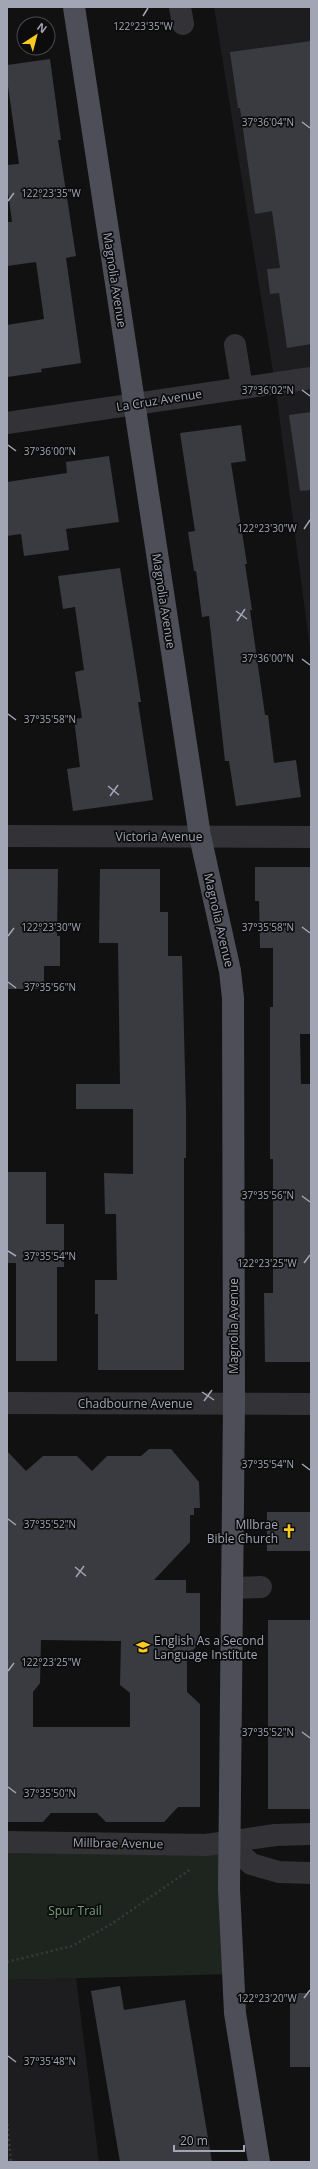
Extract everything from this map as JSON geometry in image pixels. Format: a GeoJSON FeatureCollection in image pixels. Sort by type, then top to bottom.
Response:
{"type":"FeatureCollection","features":[{"type":"Feature","properties":{"kind":"main road","name":"Magnolia Avenue"},"geometry":{"type":"LineString","coordinates":[[74,7],[200,836],[230,971],[233,998],[234,1404],[230,1843],[231,1958],[235,2013],[259,2162]]}},
{"type":"Feature","properties":{"kind":"street"},"geometry":{"type":"LineString","coordinates":[[235,345],[242,388]]}},
{"type":"Feature","properties":{"kind":"street","name":"La Cruz Avenue"},"geometry":{"type":"LineString","coordinates":[[7,423],[311,378]]}},
{"type":"Feature","properties":{"kind":"street","name":"Victoria Avenue"},"geometry":{"type":"LineString","coordinates":[[7,836],[311,837]]}},
{"type":"Feature","properties":{"kind":"street","name":"Chadbourne Avenue"},"geometry":{"type":"LineString","coordinates":[[7,1403],[311,1404]]}},
{"type":"Feature","properties":{"kind":"street"},"geometry":{"type":"LineString","coordinates":[[232,1588],[262,1587]]}},
{"type":"Feature","properties":{"kind":"street","name":"Millbrae Avenue"},"geometry":{"type":"LineString","coordinates":[[7,1842],[200,1845],[230,1843],[275,1835],[311,1834]]}},
{"type":"Feature","properties":{"kind":"street"},"geometry":{"type":"LineString","coordinates":[[230,1843],[251,1864],[279,1872],[311,1873]]}},
{"type":"Feature","properties":{"kind":"path"},"geometry":{"type":"LineString","coordinates":[[7,1962],[72,1946],[110,1924],[192,1869]]}},
{"type":"Feature","properties":{"kind":"path"},"geometry":{"type":"LineString","coordinates":[[7,2119],[11,2162]]}},
{"type":"Feature","properties":{"kind":"shaded area"},"geometry":{"type":"Polygon","coordinates":[[[214,7],[311,7],[311,656],[275,384],[214,7]]]}},
{"type":"Feature","properties":{"kind":"shaded area"},"geometry":{"type":"Polygon","coordinates":[[[76,1978],[99,2162],[7,2162],[7,1980],[76,1978]]]}},
{"type":"Feature","properties":{"kind":"green space","name":"Spur Trail"},"geometry":{"type":"Polygon","coordinates":[[[7,1842],[230,1843],[232,1974],[7,1980],[7,1842]]]}},
{"type":"Feature","properties":{"kind":"building"},"geometry":{"type":"Polygon","coordinates":[[[311,41],[311,344],[287,348],[279,293],[270,294],[267,269],[280,268],[272,211],[255,214],[240,108],[238,108],[230,52],[311,41]]]}},
{"type":"Feature","properties":{"kind":"building"},"geometry":{"type":"Polygon","coordinates":[[[50,59],[61,140],[58,140],[76,256],[66,258],[81,363],[41,369],[42,372],[7,377],[7,325],[44,319],[36,262],[7,266],[7,222],[12,222],[7,185],[7,165],[19,164],[7,79],[7,65],[50,59]]]}},
{"type":"Feature","properties":{"kind":"building"},"geometry":{"type":"Polygon","coordinates":[[[311,412],[311,490],[300,491],[289,415],[311,412]]]}},
{"type":"Feature","properties":{"kind":"building"},"geometry":{"type":"Polygon","coordinates":[[[241,425],[246,461],[231,463],[247,564],[245,564],[252,610],[250,610],[265,715],[268,715],[274,763],[296,760],[301,797],[236,806],[229,761],[225,761],[209,616],[202,617],[196,571],[194,571],[188,532],[195,531],[180,433],[241,425]]]}},
{"type":"Feature","properties":{"kind":"building"},"geometry":{"type":"Polygon","coordinates":[[[109,456],[119,522],[66,529],[69,550],[24,556],[21,534],[7,536],[7,482],[67,473],[66,462],[109,456]]]}},
{"type":"Feature","properties":{"kind":"building"},"geometry":{"type":"Polygon","coordinates":[[[120,568],[141,702],[138,702],[153,800],[73,811],[67,769],[80,767],[74,719],[82,718],[75,672],[84,670],[75,607],[63,609],[58,576],[120,568]]]}},
{"type":"Feature","properties":{"kind":"building"},"geometry":{"type":"Polygon","coordinates":[[[255,867],[311,867],[311,1034],[300,1034],[301,1084],[311,1084],[311,1362],[265,1362],[264,1293],[273,1293],[273,1159],[270,1159],[270,1007],[273,1007],[273,948],[260,948],[259,901],[255,901],[255,867]]]}},
{"type":"Feature","properties":{"kind":"building"},"geometry":{"type":"Polygon","coordinates":[[[7,869],[58,869],[57,936],[60,936],[60,966],[44,966],[44,989],[7,989],[7,869]]]}},
{"type":"Feature","properties":{"kind":"building"},"geometry":{"type":"Polygon","coordinates":[[[100,869],[160,869],[160,912],[168,912],[168,956],[182,956],[186,1109],[186,1158],[184,1158],[184,1370],[98,1370],[98,1314],[95,1314],[95,1280],[117,1280],[116,1214],[105,1214],[104,1173],[133,1174],[133,1109],[76,1109],[76,1084],[120,1084],[118,943],[99,943],[100,869]]]}},
{"type":"Feature","properties":{"kind":"building"},"geometry":{"type":"Polygon","coordinates":[[[7,1172],[46,1172],[46,1224],[64,1224],[64,1267],[57,1267],[57,1361],[16,1361],[16,1263],[7,1263],[7,1172]]]}},
{"type":"Feature","properties":{"kind":"building"},"geometry":{"type":"Polygon","coordinates":[[[149,1449],[171,1449],[199,1482],[200,1508],[194,1508],[194,1515],[190,1515],[190,1542],[154,1580],[186,1580],[186,1593],[200,1593],[200,1642],[187,1657],[187,1692],[200,1704],[200,1807],[178,1807],[164,1822],[106,1822],[97,1813],[51,1813],[43,1822],[7,1822],[7,1451],[26,1471],[43,1456],[77,1456],[92,1471],[107,1456],[141,1456],[149,1449]],[[41,1640],[40,1683],[33,1692],[33,1727],[130,1727],[130,1693],[120,1685],[121,1641],[41,1640]]]}},
{"type":"Feature","properties":{"kind":"building","name":"Mllbrae Bible Church"},"geometry":{"type":"Polygon","coordinates":[[[267,1512],[311,1512],[311,1551],[267,1551],[267,1512]]]}},
{"type":"Feature","properties":{"kind":"building"},"geometry":{"type":"Polygon","coordinates":[[[268,1620],[311,1620],[311,1809],[268,1809],[268,1620]]]}},
{"type":"Feature","properties":{"kind":"building"},"geometry":{"type":"Polygon","coordinates":[[[120,1986],[124,2010],[185,2000],[212,2162],[120,2162],[91,1991],[120,1986]]]}},
{"type":"Feature","properties":{"kind":"building"},"geometry":{"type":"Polygon","coordinates":[[[290,1993],[311,1993],[311,2067],[290,2067],[290,1993]]]}},
{"type":"Feature","properties":{"kind":"place","name":"Mllbrae Bible Church"},"geometry":{"type":"Point","coordinates":[289,1531]}},
{"type":"Feature","properties":{"kind":"place","name":"English As a Second Language Institute"},"geometry":{"type":"Point","coordinates":[143,1647]}}]}
